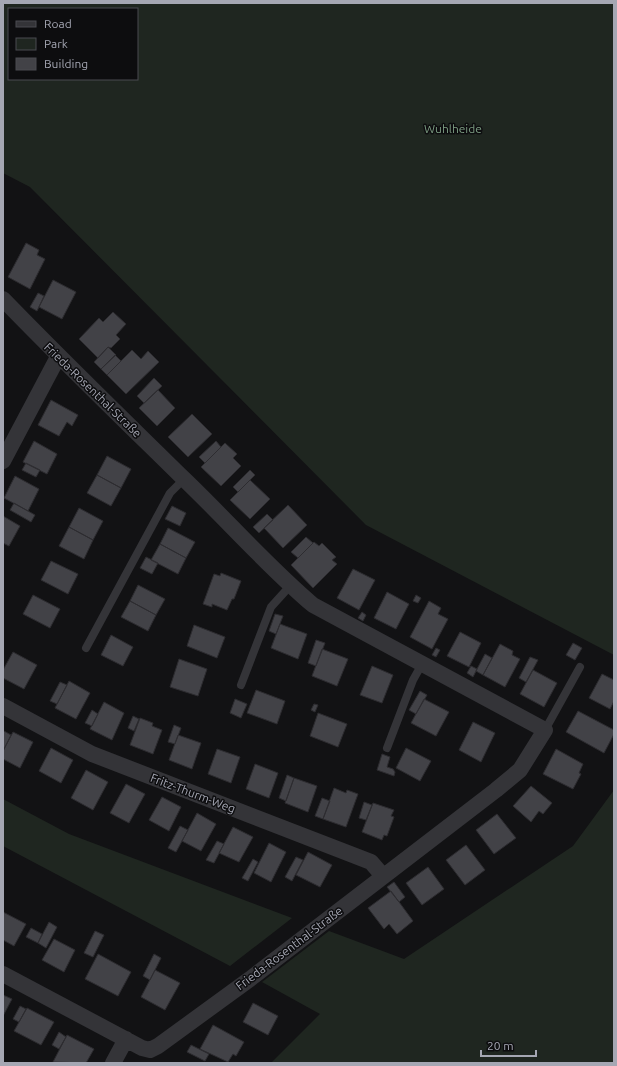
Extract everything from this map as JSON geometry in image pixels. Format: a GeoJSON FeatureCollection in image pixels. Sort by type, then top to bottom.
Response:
{"type":"FeatureCollection","features":[{"type":"Feature","properties":{"kind":"street","name":"Frieda-Rosenthal-Straße"},"geometry":{"type":"LineString","coordinates":[[3,300],[58,357],[184,479],[290,586],[313,605],[545,730],[520,770],[250,979],[158,1046],[150,1050],[142,1048],[3,974]]}},
{"type":"Feature","properties":{"kind":"street"},"geometry":{"type":"LineString","coordinates":[[3,462],[58,357]]}},
{"type":"Feature","properties":{"kind":"street","name":"Fritz-Thurm-Weg"},"geometry":{"type":"LineString","coordinates":[[3,706],[92,754],[372,862],[383,876]]}},
{"type":"Feature","properties":{"kind":"street"},"geometry":{"type":"LineString","coordinates":[[113,1063],[126,1039]]}},
{"type":"Feature","properties":{"kind":"lane"},"geometry":{"type":"LineString","coordinates":[[86,648],[170,493],[184,479]]}},
{"type":"Feature","properties":{"kind":"lane"},"geometry":{"type":"LineString","coordinates":[[241,685],[271,607],[290,586]]}},
{"type":"Feature","properties":{"kind":"lane"},"geometry":{"type":"LineString","coordinates":[[387,748],[413,680],[422,664]]}},
{"type":"Feature","properties":{"kind":"lane","name":"Frieda-Rosenthal-Straße"},"geometry":{"type":"LineString","coordinates":[[545,730],[580,667]]}},
{"type":"Feature","properties":{"kind":"green space","name":"Wuhlheide"},"geometry":{"type":"Polygon","coordinates":[[[3,3],[614,3],[614,655],[366,525],[30,187],[3,173],[3,3]]]}},
{"type":"Feature","properties":{"kind":"green space"},"geometry":{"type":"Polygon","coordinates":[[[614,790],[614,1063],[271,1063],[320,1014],[262,982],[329,931],[404,959],[573,846],[614,790]]]}},
{"type":"Feature","properties":{"kind":"green space"},"geometry":{"type":"Polygon","coordinates":[[[3,799],[69,834],[292,918],[230,966],[3,846],[3,799]]]}},
{"type":"Feature","properties":{"kind":"building"},"geometry":{"type":"Polygon","coordinates":[[[26,243],[39,250],[37,255],[45,259],[30,289],[8,277],[26,243]]]}},
{"type":"Feature","properties":{"kind":"building"},"geometry":{"type":"Polygon","coordinates":[[[53,280],[76,292],[62,319],[39,307],[53,280]]]}},
{"type":"Feature","properties":{"kind":"building"},"geometry":{"type":"Polygon","coordinates":[[[38,293],[44,296],[37,311],[30,307],[38,293]]]}},
{"type":"Feature","properties":{"kind":"building"},"geometry":{"type":"Polygon","coordinates":[[[113,312],[126,324],[116,335],[120,339],[111,348],[108,347],[98,358],[79,339],[99,318],[103,322],[113,312]]]}},
{"type":"Feature","properties":{"kind":"building"},"geometry":{"type":"Polygon","coordinates":[[[108,347],[116,355],[101,369],[94,362],[108,347]]]}},
{"type":"Feature","properties":{"kind":"building"},"geometry":{"type":"Polygon","coordinates":[[[132,350],[141,359],[148,351],[159,362],[126,394],[107,375],[132,350]]]}},
{"type":"Feature","properties":{"kind":"building"},"geometry":{"type":"Polygon","coordinates":[[[115,355],[121,361],[107,375],[101,369],[115,355]]]}},
{"type":"Feature","properties":{"kind":"building"},"geometry":{"type":"Polygon","coordinates":[[[154,378],[162,386],[144,403],[137,396],[154,378]]]}},
{"type":"Feature","properties":{"kind":"building"},"geometry":{"type":"Polygon","coordinates":[[[158,390],[175,408],[157,426],[139,408],[158,390]]]}},
{"type":"Feature","properties":{"kind":"building"},"geometry":{"type":"Polygon","coordinates":[[[51,400],[78,415],[72,426],[67,422],[59,436],[38,425],[51,400]]]}},
{"type":"Feature","properties":{"kind":"building"},"geometry":{"type":"Polygon","coordinates":[[[192,414],[212,434],[188,457],[168,437],[192,414]]]}},
{"type":"Feature","properties":{"kind":"building"},"geometry":{"type":"Polygon","coordinates":[[[34,441],[57,454],[47,474],[23,462],[34,441]]]}},
{"type":"Feature","properties":{"kind":"building"},"geometry":{"type":"Polygon","coordinates":[[[216,441],[221,447],[205,463],[199,457],[216,441]]]}},
{"type":"Feature","properties":{"kind":"building"},"geometry":{"type":"Polygon","coordinates":[[[225,443],[237,454],[233,458],[241,466],[221,486],[201,467],[225,443]]]}},
{"type":"Feature","properties":{"kind":"building"},"geometry":{"type":"Polygon","coordinates":[[[107,456],[131,469],[121,488],[97,475],[107,456]]]}},
{"type":"Feature","properties":{"kind":"building"},"geometry":{"type":"Polygon","coordinates":[[[26,463],[40,470],[36,477],[22,470],[26,463]]]}},
{"type":"Feature","properties":{"kind":"building"},"geometry":{"type":"Polygon","coordinates":[[[250,470],[255,475],[238,492],[233,487],[250,470]]]}},
{"type":"Feature","properties":{"kind":"building"},"geometry":{"type":"Polygon","coordinates":[[[97,475],[121,488],[111,506],[87,493],[97,475]]]}},
{"type":"Feature","properties":{"kind":"building"},"geometry":{"type":"Polygon","coordinates":[[[15,476],[39,489],[28,511],[4,498],[15,476]]]}},
{"type":"Feature","properties":{"kind":"building"},"geometry":{"type":"Polygon","coordinates":[[[250,480],[270,499],[250,519],[230,500],[250,480]]]}},
{"type":"Feature","properties":{"kind":"building"},"geometry":{"type":"Polygon","coordinates":[[[14,503],[35,515],[31,522],[10,510],[14,503]]]}},
{"type":"Feature","properties":{"kind":"building"},"geometry":{"type":"Polygon","coordinates":[[[288,505],[307,525],[283,548],[264,528],[288,505]]]}},
{"type":"Feature","properties":{"kind":"building"},"geometry":{"type":"Polygon","coordinates":[[[172,506],[186,513],[180,526],[165,519],[172,506]]]}},
{"type":"Feature","properties":{"kind":"building"},"geometry":{"type":"Polygon","coordinates":[[[79,508],[103,521],[93,540],[69,527],[79,508]]]}},
{"type":"Feature","properties":{"kind":"building"},"geometry":{"type":"Polygon","coordinates":[[[267,514],[273,520],[259,533],[253,527],[267,514]]]}},
{"type":"Feature","properties":{"kind":"building"},"geometry":{"type":"Polygon","coordinates":[[[3,516],[20,526],[9,546],[3,543],[3,516]]]}},
{"type":"Feature","properties":{"kind":"building"},"geometry":{"type":"Polygon","coordinates":[[[69,527],[93,540],[84,559],[59,546],[69,527]]]}},
{"type":"Feature","properties":{"kind":"building"},"geometry":{"type":"Polygon","coordinates":[[[168,528],[195,542],[186,558],[160,544],[168,528]]]}},
{"type":"Feature","properties":{"kind":"building"},"geometry":{"type":"Polygon","coordinates":[[[306,537],[313,543],[298,558],[291,552],[306,537]]]}},
{"type":"Feature","properties":{"kind":"building"},"geometry":{"type":"Polygon","coordinates":[[[314,542],[319,546],[322,543],[336,557],[332,560],[337,564],[313,588],[291,565],[314,542]]]}},
{"type":"Feature","properties":{"kind":"building"},"geometry":{"type":"Polygon","coordinates":[[[160,544],[186,558],[178,574],[151,560],[160,544]]]}},
{"type":"Feature","properties":{"kind":"building"},"geometry":{"type":"Polygon","coordinates":[[[146,557],[158,563],[152,574],[140,568],[146,557]]]}},
{"type":"Feature","properties":{"kind":"building"},"geometry":{"type":"Polygon","coordinates":[[[51,561],[78,574],[68,594],[41,580],[51,561]]]}},
{"type":"Feature","properties":{"kind":"building"},"geometry":{"type":"Polygon","coordinates":[[[353,569],[375,580],[359,610],[337,598],[353,569]]]}},
{"type":"Feature","properties":{"kind":"building"},"geometry":{"type":"Polygon","coordinates":[[[221,573],[241,581],[234,599],[232,599],[227,610],[212,604],[212,607],[203,604],[214,574],[220,576],[221,573]]]}},
{"type":"Feature","properties":{"kind":"building"},"geometry":{"type":"Polygon","coordinates":[[[138,585],[165,599],[156,615],[130,601],[138,585]]]}},
{"type":"Feature","properties":{"kind":"building"},"geometry":{"type":"Polygon","coordinates":[[[387,592],[409,604],[396,629],[374,618],[387,592]]]}},
{"type":"Feature","properties":{"kind":"building"},"geometry":{"type":"Polygon","coordinates":[[[33,595],[60,609],[50,628],[23,614],[33,595]]]}},
{"type":"Feature","properties":{"kind":"building"},"geometry":{"type":"Polygon","coordinates":[[[416,595],[421,598],[418,603],[413,601],[416,595]]]}},
{"type":"Feature","properties":{"kind":"building"},"geometry":{"type":"Polygon","coordinates":[[[130,601],[156,615],[148,631],[121,617],[130,601]]]}},
{"type":"Feature","properties":{"kind":"building"},"geometry":{"type":"Polygon","coordinates":[[[429,601],[441,608],[438,614],[448,619],[432,649],[410,637],[429,601]]]}},
{"type":"Feature","properties":{"kind":"building"},"geometry":{"type":"Polygon","coordinates":[[[362,612],[366,615],[363,621],[358,618],[362,612]]]}},
{"type":"Feature","properties":{"kind":"building"},"geometry":{"type":"Polygon","coordinates":[[[275,614],[283,616],[276,634],[269,631],[275,614]]]}},
{"type":"Feature","properties":{"kind":"building"},"geometry":{"type":"Polygon","coordinates":[[[280,624],[307,634],[298,659],[271,648],[280,624]]]}},
{"type":"Feature","properties":{"kind":"building"},"geometry":{"type":"Polygon","coordinates":[[[194,625],[225,637],[217,658],[187,646],[194,625]]]}},
{"type":"Feature","properties":{"kind":"building"},"geometry":{"type":"Polygon","coordinates":[[[460,632],[481,643],[469,667],[447,656],[460,632]]]}},
{"type":"Feature","properties":{"kind":"building"},"geometry":{"type":"Polygon","coordinates":[[[111,635],[133,647],[123,666],[101,655],[111,635]]]}},
{"type":"Feature","properties":{"kind":"building"},"geometry":{"type":"Polygon","coordinates":[[[316,640],[325,643],[316,666],[308,663],[316,640]]]}},
{"type":"Feature","properties":{"kind":"building"},"geometry":{"type":"Polygon","coordinates":[[[573,643],[582,648],[575,660],[566,655],[573,643]]]}},
{"type":"Feature","properties":{"kind":"building"},"geometry":{"type":"Polygon","coordinates":[[[500,644],[513,651],[512,655],[520,659],[505,687],[483,675],[500,644]]]}},
{"type":"Feature","properties":{"kind":"building"},"geometry":{"type":"Polygon","coordinates":[[[436,648],[440,650],[436,657],[432,655],[436,648]]]}},
{"type":"Feature","properties":{"kind":"building"},"geometry":{"type":"Polygon","coordinates":[[[322,649],[348,659],[337,686],[312,676],[322,649]]]}},
{"type":"Feature","properties":{"kind":"building"},"geometry":{"type":"Polygon","coordinates":[[[13,652],[37,665],[24,689],[3,678],[3,670],[13,652]]]}},
{"type":"Feature","properties":{"kind":"building"},"geometry":{"type":"Polygon","coordinates":[[[485,654],[492,658],[483,675],[476,671],[485,654]]]}},
{"type":"Feature","properties":{"kind":"building"},"geometry":{"type":"Polygon","coordinates":[[[530,657],[538,660],[526,682],[519,678],[530,657]]]}},
{"type":"Feature","properties":{"kind":"building"},"geometry":{"type":"Polygon","coordinates":[[[179,659],[207,669],[198,696],[170,687],[179,659]]]}},
{"type":"Feature","properties":{"kind":"building"},"geometry":{"type":"Polygon","coordinates":[[[372,666],[393,675],[382,703],[360,695],[372,666]]]}},
{"type":"Feature","properties":{"kind":"building"},"geometry":{"type":"Polygon","coordinates":[[[471,666],[477,669],[473,677],[467,673],[471,666]]]}},
{"type":"Feature","properties":{"kind":"building"},"geometry":{"type":"Polygon","coordinates":[[[533,670],[557,683],[544,707],[520,694],[533,670]]]}},
{"type":"Feature","properties":{"kind":"building"},"geometry":{"type":"Polygon","coordinates":[[[602,674],[614,680],[614,701],[610,709],[589,698],[602,674]]]}},
{"type":"Feature","properties":{"kind":"building"},"geometry":{"type":"Polygon","coordinates":[[[69,681],[90,693],[76,719],[55,708],[69,681]]]}},
{"type":"Feature","properties":{"kind":"building"},"geometry":{"type":"Polygon","coordinates":[[[60,682],[67,685],[57,704],[50,701],[60,682]]]}},
{"type":"Feature","properties":{"kind":"building"},"geometry":{"type":"Polygon","coordinates":[[[256,690],[285,701],[277,724],[247,713],[256,690]]]}},
{"type":"Feature","properties":{"kind":"building"},"geometry":{"type":"Polygon","coordinates":[[[420,691],[427,695],[416,714],[409,710],[420,691]]]}},
{"type":"Feature","properties":{"kind":"building"},"geometry":{"type":"Polygon","coordinates":[[[235,699],[247,704],[241,718],[230,713],[235,699]]]}},
{"type":"Feature","properties":{"kind":"building"},"geometry":{"type":"Polygon","coordinates":[[[424,699],[449,712],[436,736],[411,723],[424,699]]]}},
{"type":"Feature","properties":{"kind":"building"},"geometry":{"type":"Polygon","coordinates":[[[104,702],[124,713],[112,740],[90,729],[104,702]]]}},
{"type":"Feature","properties":{"kind":"building"},"geometry":{"type":"Polygon","coordinates":[[[314,704],[318,705],[315,712],[311,710],[314,704]]]}},
{"type":"Feature","properties":{"kind":"building"},"geometry":{"type":"Polygon","coordinates":[[[92,710],[98,714],[92,726],[85,723],[92,710]]]}},
{"type":"Feature","properties":{"kind":"building"},"geometry":{"type":"Polygon","coordinates":[[[578,711],[614,730],[614,734],[604,753],[566,732],[578,711]]]}},
{"type":"Feature","properties":{"kind":"building"},"geometry":{"type":"Polygon","coordinates":[[[318,713],[347,724],[338,747],[310,736],[318,713]]]}},
{"type":"Feature","properties":{"kind":"building"},"geometry":{"type":"Polygon","coordinates":[[[133,716],[139,719],[134,731],[128,728],[133,716]]]}},
{"type":"Feature","properties":{"kind":"building"},"geometry":{"type":"Polygon","coordinates":[[[140,718],[153,723],[152,726],[162,730],[153,754],[130,745],[140,718]]]}},
{"type":"Feature","properties":{"kind":"building"},"geometry":{"type":"Polygon","coordinates":[[[473,722],[495,733],[481,762],[459,750],[473,722]]]}},
{"type":"Feature","properties":{"kind":"building"},"geometry":{"type":"Polygon","coordinates":[[[174,725],[181,728],[175,744],[168,742],[174,725]]]}},
{"type":"Feature","properties":{"kind":"building"},"geometry":{"type":"Polygon","coordinates":[[[4,731],[11,735],[3,751],[3,733],[4,731]]]}},
{"type":"Feature","properties":{"kind":"building"},"geometry":{"type":"Polygon","coordinates":[[[13,732],[33,742],[20,768],[3,759],[3,751],[13,732]]]}},
{"type":"Feature","properties":{"kind":"building"},"geometry":{"type":"Polygon","coordinates":[[[178,735],[201,743],[192,769],[169,760],[178,735]]]}},
{"type":"Feature","properties":{"kind":"building"},"geometry":{"type":"Polygon","coordinates":[[[51,748],[73,760],[61,783],[39,771],[51,748]]]}},
{"type":"Feature","properties":{"kind":"building"},"geometry":{"type":"Polygon","coordinates":[[[406,748],[431,761],[420,781],[396,768],[406,748]]]}},
{"type":"Feature","properties":{"kind":"building"},"geometry":{"type":"Polygon","coordinates":[[[217,749],[240,757],[231,783],[208,774],[217,749]]]}},
{"type":"Feature","properties":{"kind":"building"},"geometry":{"type":"Polygon","coordinates":[[[556,749],[583,764],[579,773],[581,774],[573,789],[543,774],[556,749]]]}},
{"type":"Feature","properties":{"kind":"building"},"geometry":{"type":"Polygon","coordinates":[[[382,754],[390,757],[387,767],[393,769],[395,772],[394,776],[377,770],[382,754]]]}},
{"type":"Feature","properties":{"kind":"building"},"geometry":{"type":"Polygon","coordinates":[[[255,764],[278,773],[269,798],[246,789],[255,764]]]}},
{"type":"Feature","properties":{"kind":"building"},"geometry":{"type":"Polygon","coordinates":[[[86,770],[108,782],[93,810],[71,798],[86,770]]]}},
{"type":"Feature","properties":{"kind":"building"},"geometry":{"type":"Polygon","coordinates":[[[287,775],[294,778],[286,801],[279,798],[287,775]]]}},
{"type":"Feature","properties":{"kind":"building"},"geometry":{"type":"Polygon","coordinates":[[[294,778],[317,786],[308,812],[285,803],[294,778]]]}},
{"type":"Feature","properties":{"kind":"building"},"geometry":{"type":"Polygon","coordinates":[[[126,784],[145,794],[129,823],[110,813],[126,784]]]}},
{"type":"Feature","properties":{"kind":"building"},"geometry":{"type":"Polygon","coordinates":[[[531,786],[552,803],[543,814],[539,811],[531,822],[513,806],[531,786]]]}},
{"type":"Feature","properties":{"kind":"building"},"geometry":{"type":"Polygon","coordinates":[[[334,788],[346,793],[347,790],[358,794],[346,827],[323,819],[334,788]]]}},
{"type":"Feature","properties":{"kind":"building"},"geometry":{"type":"Polygon","coordinates":[[[162,797],[181,807],[169,831],[149,820],[162,797]]]}},
{"type":"Feature","properties":{"kind":"building"},"geometry":{"type":"Polygon","coordinates":[[[322,798],[330,801],[323,819],[315,816],[322,798]]]}},
{"type":"Feature","properties":{"kind":"building"},"geometry":{"type":"Polygon","coordinates":[[[364,802],[372,805],[366,820],[359,818],[364,802]]]}},
{"type":"Feature","properties":{"kind":"building"},"geometry":{"type":"Polygon","coordinates":[[[373,803],[394,810],[391,816],[394,817],[387,836],[384,835],[382,840],[362,832],[373,803]]]}},
{"type":"Feature","properties":{"kind":"building"},"geometry":{"type":"Polygon","coordinates":[[[197,813],[216,824],[201,851],[182,841],[197,813]]]}},
{"type":"Feature","properties":{"kind":"building"},"geometry":{"type":"Polygon","coordinates":[[[497,814],[516,838],[494,854],[476,830],[497,814]]]}},
{"type":"Feature","properties":{"kind":"building"},"geometry":{"type":"Polygon","coordinates":[[[180,826],[188,830],[176,852],[168,848],[180,826]]]}},
{"type":"Feature","properties":{"kind":"building"},"geometry":{"type":"Polygon","coordinates":[[[233,827],[253,837],[239,862],[219,853],[233,827]]]}},
{"type":"Feature","properties":{"kind":"building"},"geometry":{"type":"Polygon","coordinates":[[[217,841],[224,844],[214,863],[206,860],[217,841]]]}},
{"type":"Feature","properties":{"kind":"building"},"geometry":{"type":"Polygon","coordinates":[[[269,843],[286,852],[271,882],[254,873],[269,843]]]}},
{"type":"Feature","properties":{"kind":"building"},"geometry":{"type":"Polygon","coordinates":[[[466,845],[485,870],[465,885],[446,860],[466,845]]]}},
{"type":"Feature","properties":{"kind":"building"},"geometry":{"type":"Polygon","coordinates":[[[308,852],[332,865],[320,887],[296,875],[308,852]]]}},
{"type":"Feature","properties":{"kind":"building"},"geometry":{"type":"Polygon","coordinates":[[[296,857],[303,860],[292,881],[285,877],[296,857]]]}},
{"type":"Feature","properties":{"kind":"building"},"geometry":{"type":"Polygon","coordinates":[[[253,859],[258,862],[248,881],[242,878],[253,859]]]}},
{"type":"Feature","properties":{"kind":"building"},"geometry":{"type":"Polygon","coordinates":[[[428,867],[444,889],[422,905],[406,883],[428,867]]]}},
{"type":"Feature","properties":{"kind":"building"},"geometry":{"type":"Polygon","coordinates":[[[394,882],[405,897],[399,902],[387,887],[394,882]]]}},
{"type":"Feature","properties":{"kind":"building"},"geometry":{"type":"Polygon","coordinates":[[[391,891],[413,921],[397,934],[389,924],[384,929],[368,908],[391,891]]]}},
{"type":"Feature","properties":{"kind":"building"},"geometry":{"type":"Polygon","coordinates":[[[3,912],[26,924],[14,946],[3,940],[3,912]]]}},
{"type":"Feature","properties":{"kind":"building"},"geometry":{"type":"Polygon","coordinates":[[[49,922],[57,927],[46,948],[38,943],[49,922]]]}},
{"type":"Feature","properties":{"kind":"building"},"geometry":{"type":"Polygon","coordinates":[[[31,928],[42,934],[38,943],[26,937],[31,928]]]}},
{"type":"Feature","properties":{"kind":"building"},"geometry":{"type":"Polygon","coordinates":[[[95,931],[104,935],[93,957],[84,953],[95,931]]]}},
{"type":"Feature","properties":{"kind":"building"},"geometry":{"type":"Polygon","coordinates":[[[54,939],[75,950],[64,972],[42,960],[54,939]]]}},
{"type":"Feature","properties":{"kind":"building"},"geometry":{"type":"Polygon","coordinates":[[[98,954],[131,972],[118,996],[85,979],[98,954]]]}},
{"type":"Feature","properties":{"kind":"building"},"geometry":{"type":"Polygon","coordinates":[[[154,954],[161,958],[150,980],[143,976],[154,954]]]}},
{"type":"Feature","properties":{"kind":"building"},"geometry":{"type":"Polygon","coordinates":[[[155,970],[180,983],[165,1010],[141,997],[155,970]]]}},
{"type":"Feature","properties":{"kind":"building"},"geometry":{"type":"Polygon","coordinates":[[[3,995],[12,999],[3,1016],[3,995]]]}},
{"type":"Feature","properties":{"kind":"building"},"geometry":{"type":"Polygon","coordinates":[[[253,1003],[278,1016],[268,1035],[243,1022],[253,1003]]]}},
{"type":"Feature","properties":{"kind":"building"},"geometry":{"type":"Polygon","coordinates":[[[20,1006],[26,1009],[19,1022],[13,1019],[20,1006]]]}},
{"type":"Feature","properties":{"kind":"building"},"geometry":{"type":"Polygon","coordinates":[[[27,1008],[54,1022],[41,1045],[14,1031],[27,1008]]]}},
{"type":"Feature","properties":{"kind":"building"},"geometry":{"type":"Polygon","coordinates":[[[213,1025],[244,1042],[236,1056],[233,1054],[228,1062],[200,1049],[213,1025]]]}},
{"type":"Feature","properties":{"kind":"building"},"geometry":{"type":"Polygon","coordinates":[[[59,1032],[66,1037],[59,1049],[52,1045],[59,1032]]]}},
{"type":"Feature","properties":{"kind":"building"},"geometry":{"type":"Polygon","coordinates":[[[67,1035],[94,1049],[86,1063],[53,1062],[67,1035]]]}},
{"type":"Feature","properties":{"kind":"building"},"geometry":{"type":"Polygon","coordinates":[[[191,1045],[209,1054],[205,1061],[187,1052],[191,1045]]]}}]}
